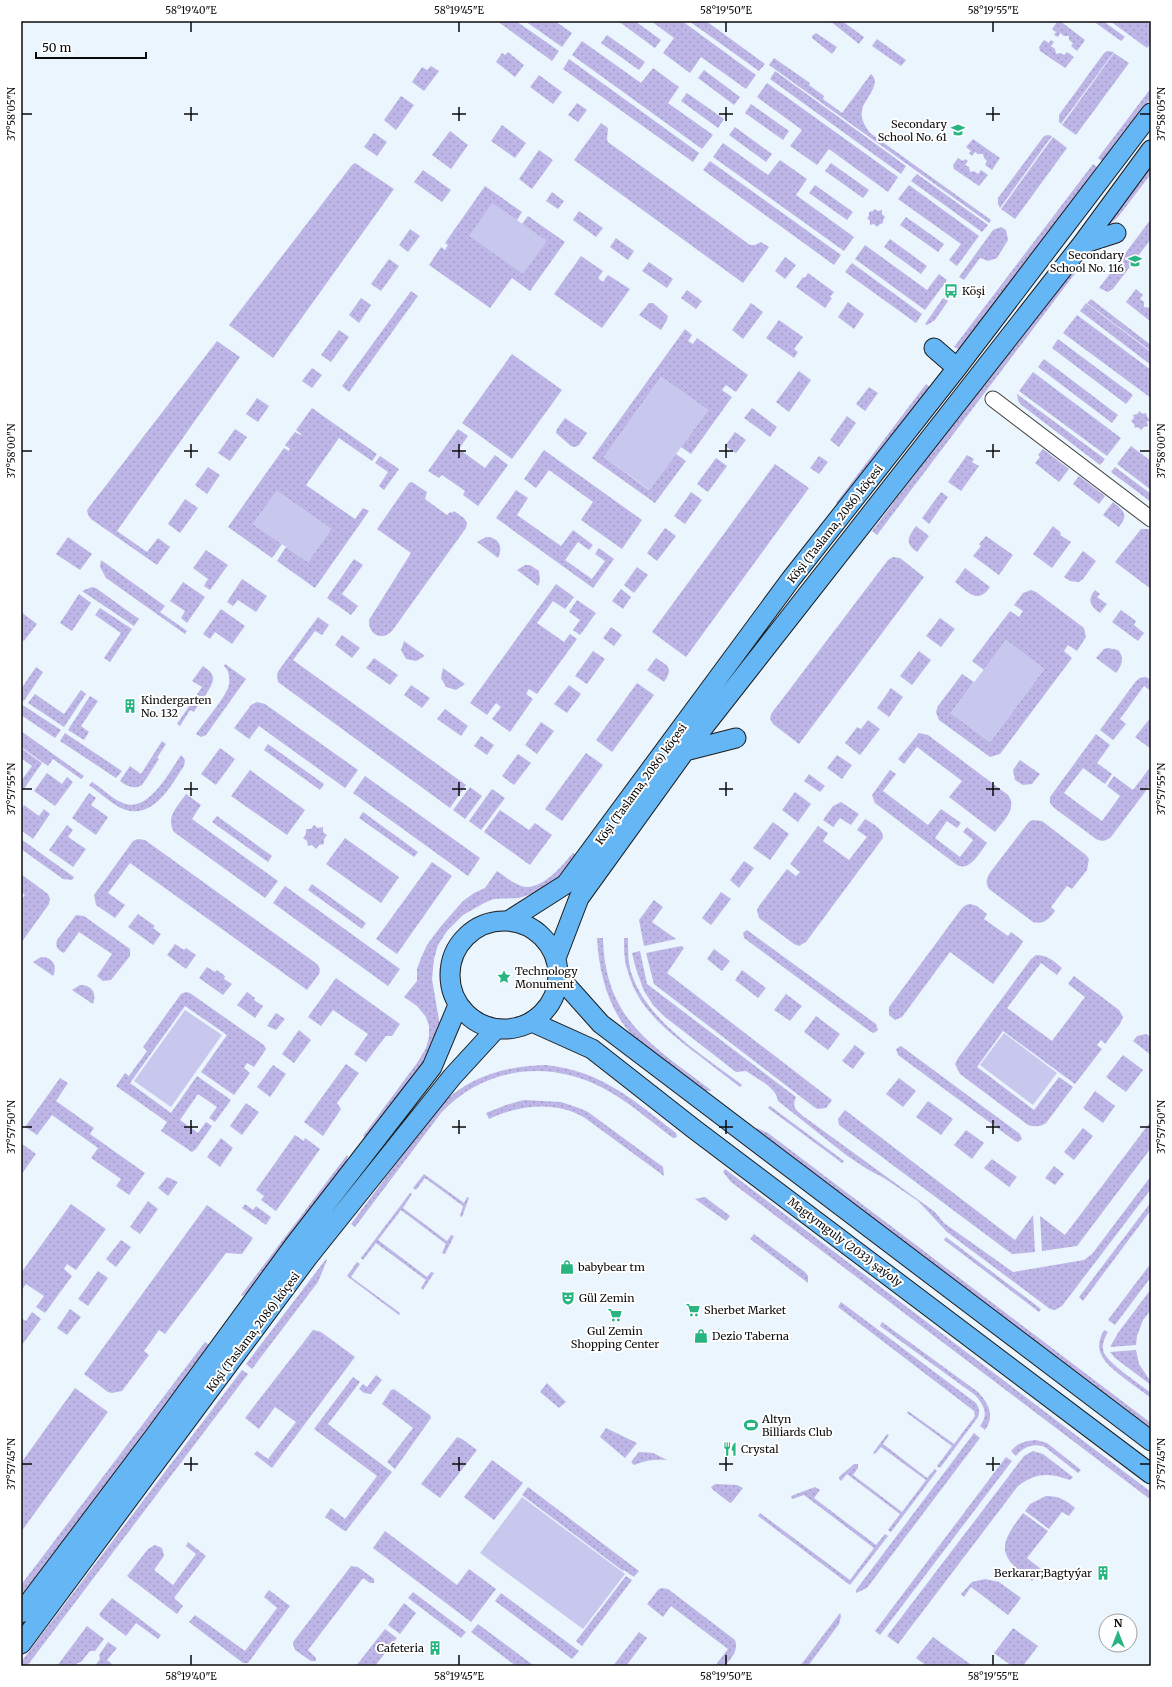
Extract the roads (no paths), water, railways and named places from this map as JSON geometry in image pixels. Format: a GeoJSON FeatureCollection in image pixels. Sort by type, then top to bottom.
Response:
{"type":"FeatureCollection","features":[{"type":"Feature","properties":{"kind":"main road","name":"Köşi (Taslama, 2086) köçesi"},"geometry":{"type":"LineString","coordinates":[[508,921],[566,884],[791,579],[957,368],[1151,114]]}},
{"type":"Feature","properties":{"kind":"main road","name":"Köşi (Taslama, 2086) köçesi"},"geometry":{"type":"LineString","coordinates":[[556,958],[579,898],[685,751],[1082,244],[1151,150]]}},
{"type":"Feature","properties":{"kind":"main road"},"geometry":{"type":"LineString","coordinates":[[1082,244],[1116,233]]}},
{"type":"Feature","properties":{"kind":"main road"},"geometry":{"type":"LineString","coordinates":[[934,348],[957,368]]}},
{"type":"Feature","properties":{"kind":"main road"},"geometry":{"type":"LineString","coordinates":[[685,751],[736,738]]}},
{"type":"Feature","properties":{"kind":"main road"},"geometry":{"type":"LineString","coordinates":[[508,921],[523,924],[537,932],[548,943],[556,958],[558,977],[555,994],[545,1010],[532,1022],[515,1029],[496,1029],[479,1024],[458,1005],[449,979],[451,961],[459,944],[472,931],[489,923],[508,921]]}},
{"type":"Feature","properties":{"kind":"main road"},"geometry":{"type":"LineString","coordinates":[[558,977],[601,1024],[1151,1442]]}},
{"type":"Feature","properties":{"kind":"main road","name":"Köşi (Taslama, 2086) köçesi"},"geometry":{"type":"LineString","coordinates":[[21,1613],[156,1434],[295,1244],[432,1067],[458,1005]]}},
{"type":"Feature","properties":{"kind":"main road","name":"Magtymguly (2033) şaýoly"},"geometry":{"type":"LineString","coordinates":[[532,1022],[592,1049],[694,1129],[1151,1474]]}},
{"type":"Feature","properties":{"kind":"main road","name":"Köşi (Taslama, 2086) köçesi"},"geometry":{"type":"LineString","coordinates":[[21,1644],[308,1257],[452,1077],[496,1029]]}},
{"type":"Feature","properties":{"kind":"street"},"geometry":{"type":"LineString","coordinates":[[993,399],[1151,520]]}},
{"type":"Feature","properties":{"kind":"place","name":"Secondary School No. 61"},"geometry":{"type":"Point","coordinates":[958,130]}},
{"type":"Feature","properties":{"kind":"place","name":"Secondary School No. 116"},"geometry":{"type":"Point","coordinates":[1135,261]}},
{"type":"Feature","properties":{"kind":"place","name":"Köşi"},"geometry":{"type":"Point","coordinates":[951,291]}},
{"type":"Feature","properties":{"kind":"place","name":"Kindergarten No. 132"},"geometry":{"type":"Point","coordinates":[130,706]}},
{"type":"Feature","properties":{"kind":"place","name":"Technology Monument"},"geometry":{"type":"Point","coordinates":[504,977]}},
{"type":"Feature","properties":{"kind":"place","name":"babybear tm"},"geometry":{"type":"Point","coordinates":[567,1267]}},
{"type":"Feature","properties":{"kind":"place","name":"Gül Zemin"},"geometry":{"type":"Point","coordinates":[568,1298]}},
{"type":"Feature","properties":{"kind":"place","name":"Sherbet Market"},"geometry":{"type":"Point","coordinates":[693,1310]}},
{"type":"Feature","properties":{"kind":"place","name":"Gul Zemin Shopping Center"},"geometry":{"type":"Point","coordinates":[615,1315]}},
{"type":"Feature","properties":{"kind":"place","name":"Dezio Taberna"},"geometry":{"type":"Point","coordinates":[701,1336]}},
{"type":"Feature","properties":{"kind":"place","name":"Altyn Billiards Club"},"geometry":{"type":"Point","coordinates":[751,1425]}},
{"type":"Feature","properties":{"kind":"place","name":"Crystal"},"geometry":{"type":"Point","coordinates":[730,1449]}},
{"type":"Feature","properties":{"kind":"place","name":"Berkarar;Bagtyýar"},"geometry":{"type":"Point","coordinates":[1103,1573]}},
{"type":"Feature","properties":{"kind":"place","name":"Cafeteria"},"geometry":{"type":"Point","coordinates":[435,1648]}}]}
